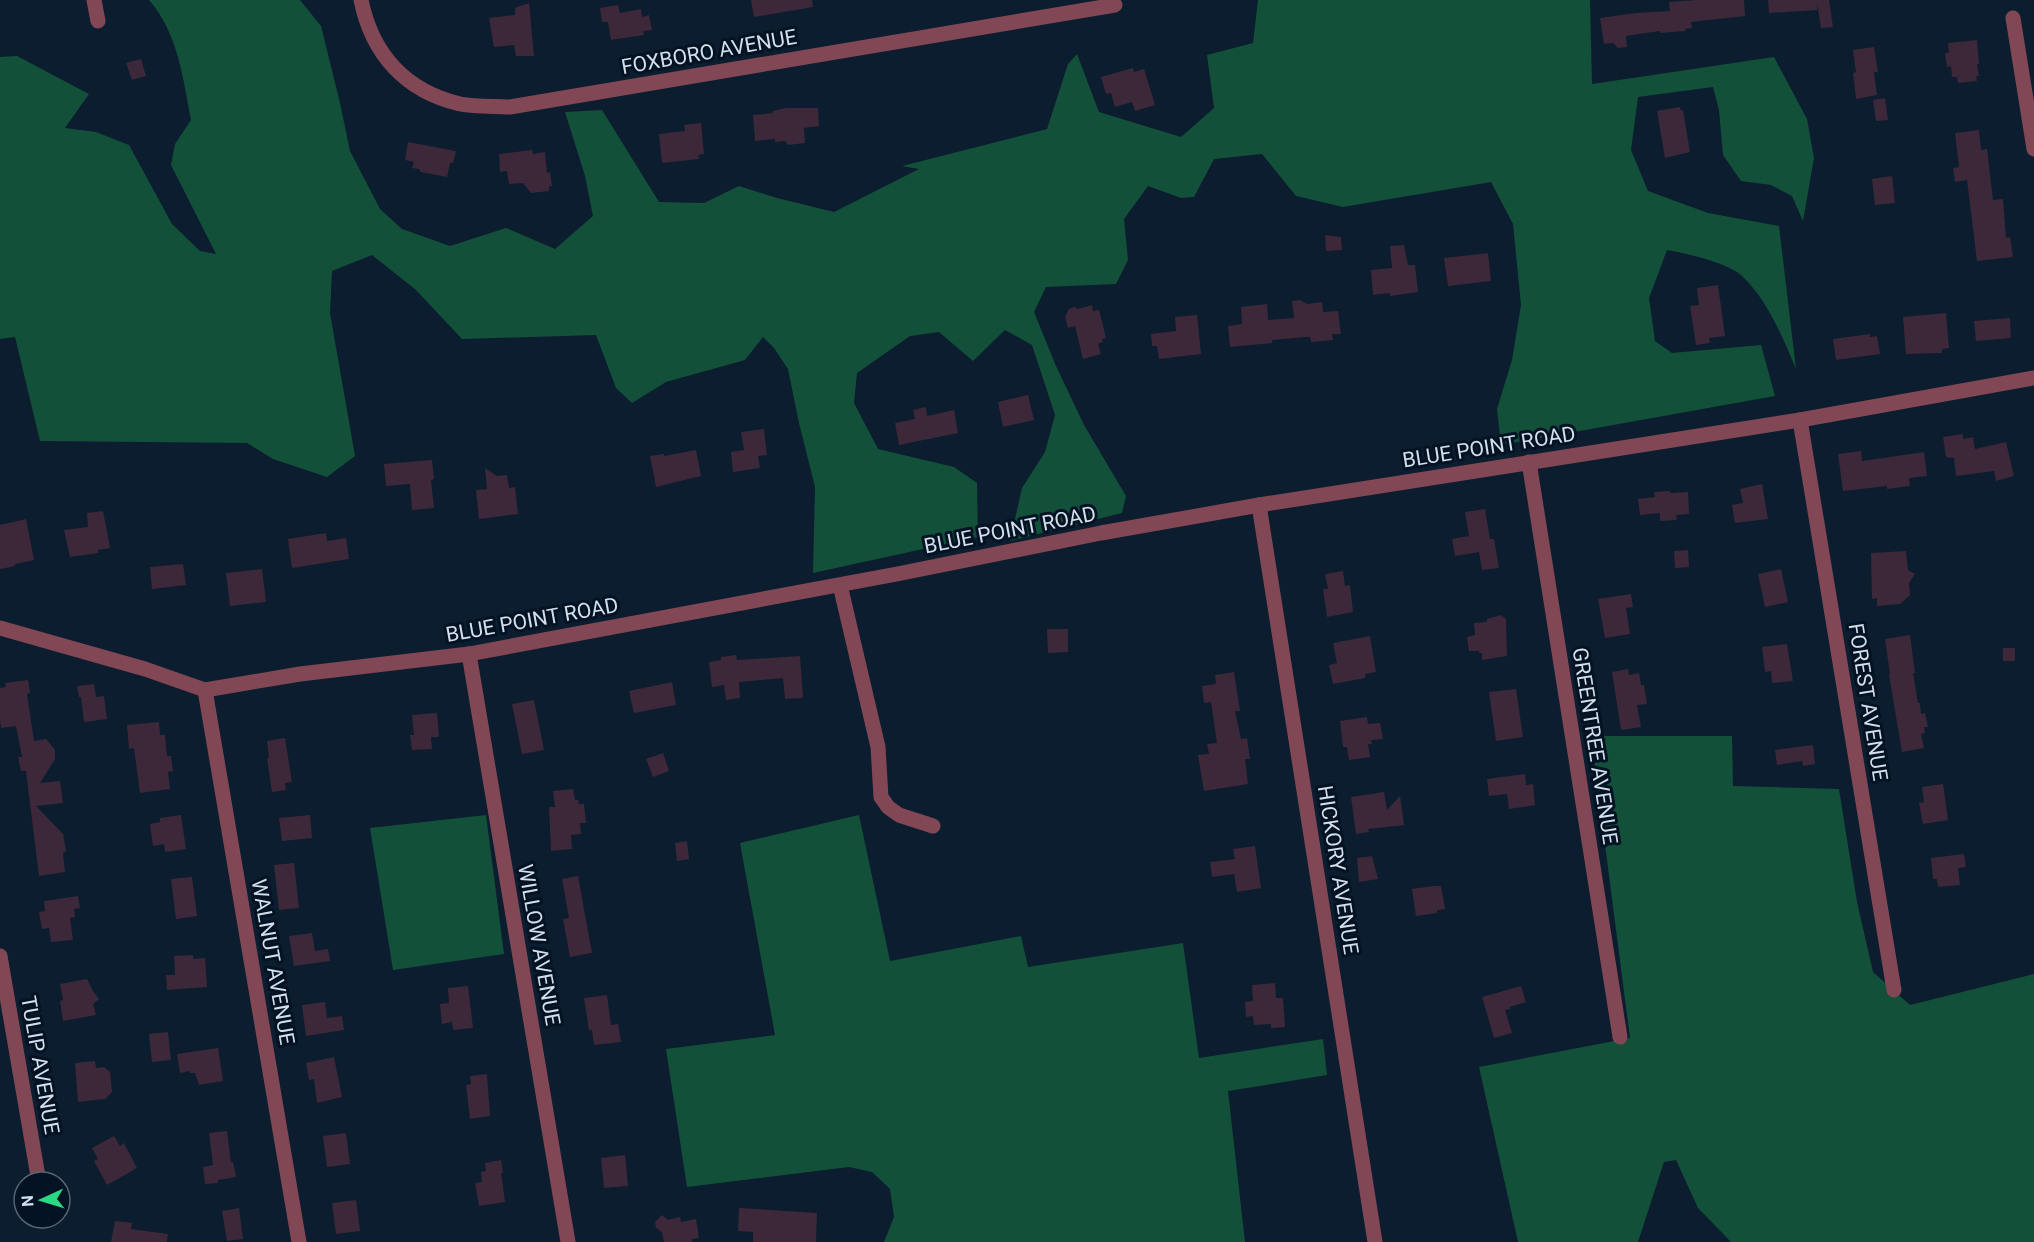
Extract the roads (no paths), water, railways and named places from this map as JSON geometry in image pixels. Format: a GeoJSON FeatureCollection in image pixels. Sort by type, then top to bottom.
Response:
{"type":"FeatureCollection","features":[{"type":"Feature","properties":{"kind":"street"},"geometry":{"type":"LineString","coordinates":[[94,0],[98,21]]}},
{"type":"Feature","properties":{"kind":"street","name":"FOXBORO AVENUE"},"geometry":{"type":"LineString","coordinates":[[361,0],[365,21],[375,43],[409,81],[437,96],[461,104],[510,107],[1115,5]]}},
{"type":"Feature","properties":{"kind":"street"},"geometry":{"type":"LineString","coordinates":[[2013,18],[2033,139]]}},
{"type":"Feature","properties":{"kind":"street","name":"BLUE POINT ROAD"},"geometry":{"type":"LineString","coordinates":[[0,628],[145,669],[206,690],[300,674],[469,654],[840,585],[1110,531],[1259,505],[1800,420],[2034,378]]}},
{"type":"Feature","properties":{"kind":"street","name":"FOREST AVENUE"},"geometry":{"type":"LineString","coordinates":[[1800,420],[1894,990]]}},
{"type":"Feature","properties":{"kind":"street","name":"GREENTREE AVENUE"},"geometry":{"type":"LineString","coordinates":[[1529,462],[1620,1036]]}},
{"type":"Feature","properties":{"kind":"street","name":"HICKORY AVENUE"},"geometry":{"type":"LineString","coordinates":[[1259,505],[1375,1242]]}},
{"type":"Feature","properties":{"kind":"street"},"geometry":{"type":"LineString","coordinates":[[840,585],[878,747],[881,796],[888,807],[899,815],[933,826]]}},
{"type":"Feature","properties":{"kind":"street","name":"WILLOW AVENUE"},"geometry":{"type":"LineString","coordinates":[[469,654],[568,1242]]}},
{"type":"Feature","properties":{"kind":"street","name":"WALNUT AVENUE"},"geometry":{"type":"LineString","coordinates":[[206,690],[299,1242]]}},
{"type":"Feature","properties":{"kind":"street","name":"TULIP AVENUE"},"geometry":{"type":"LineString","coordinates":[[0,956],[37,1170]]}}]}
